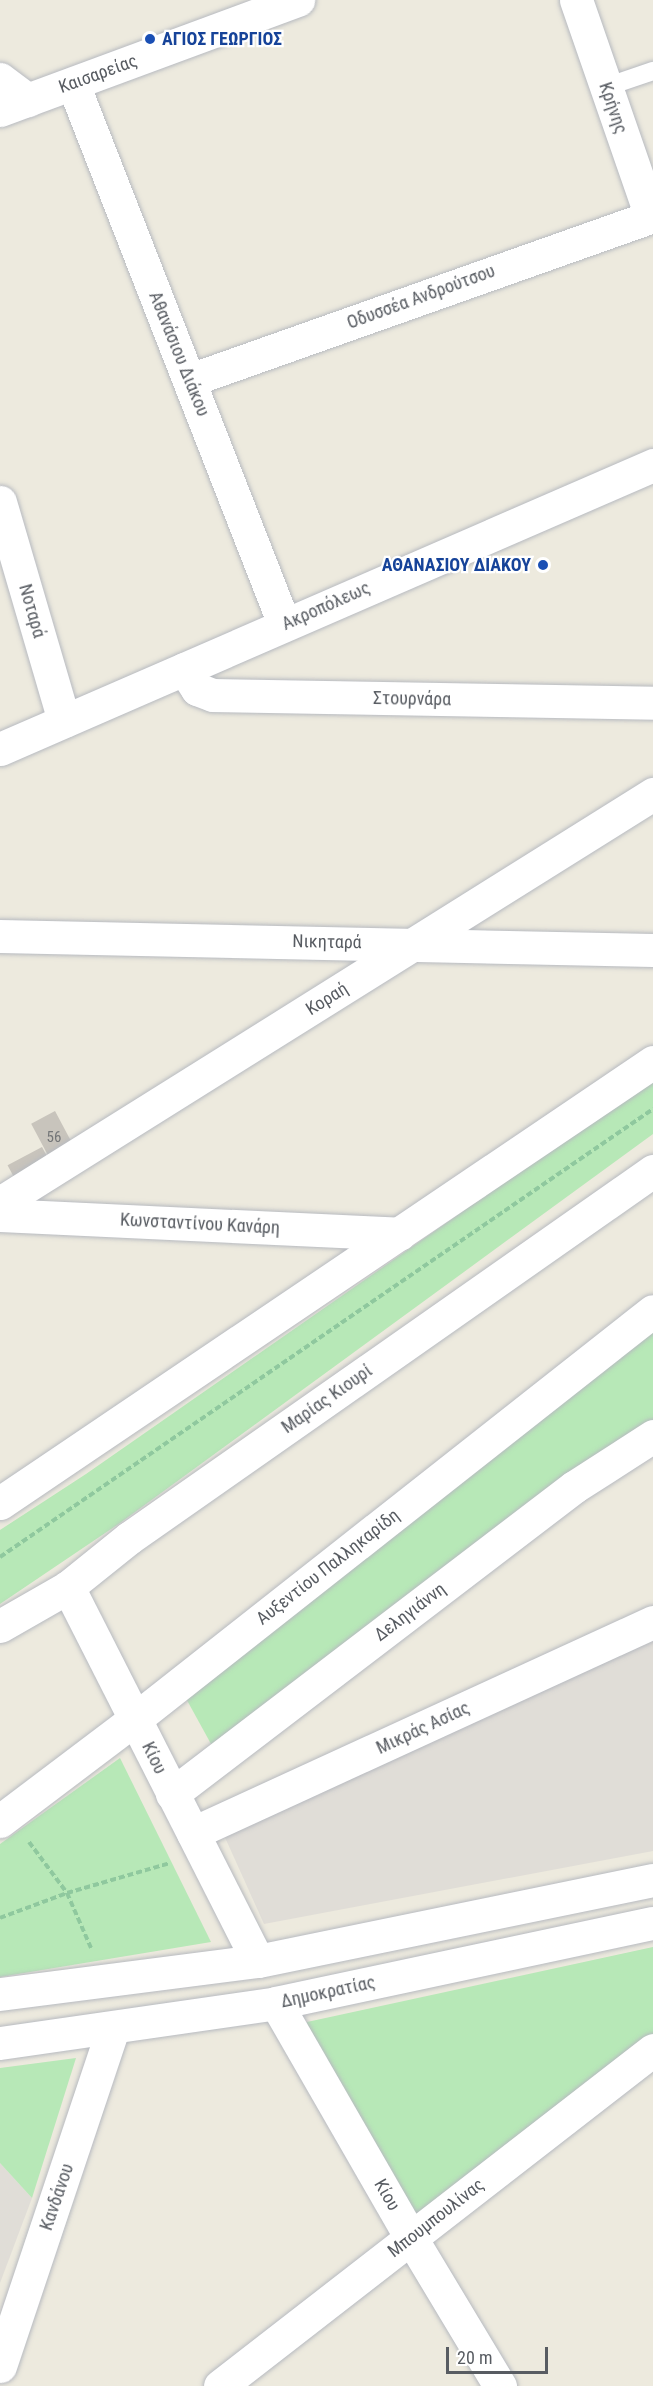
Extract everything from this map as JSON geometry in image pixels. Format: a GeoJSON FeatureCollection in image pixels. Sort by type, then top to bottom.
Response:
{"type":"FeatureCollection","features":[{"type":"Feature","properties":{"kind":"street","name":"Καισαρείας"},"geometry":{"type":"LineString","coordinates":[[14,105],[298,0]]}},
{"type":"Feature","properties":{"kind":"street","name":"Κρήνης"},"geometry":{"type":"LineString","coordinates":[[576,0],[652,216]]}},
{"type":"Feature","properties":{"kind":"street"},"geometry":{"type":"LineString","coordinates":[[0,79],[14,105]]}},
{"type":"Feature","properties":{"kind":"street","name":"Αθανάσιου Διάκου"},"geometry":{"type":"LineString","coordinates":[[73,84],[284,624]]}},
{"type":"Feature","properties":{"kind":"street","name":"Οδυσσέα Ανδρούτσου"},"geometry":{"type":"LineString","coordinates":[[190,381],[652,216]]}},
{"type":"Feature","properties":{"kind":"street","name":"Ακροπόλεως"},"geometry":{"type":"LineString","coordinates":[[0,749],[653,465]]}},
{"type":"Feature","properties":{"kind":"street","name":"Νοταρά"},"geometry":{"type":"LineString","coordinates":[[0,502],[64,721]]}},
{"type":"Feature","properties":{"kind":"street","name":"Στουρνάρα"},"geometry":{"type":"LineString","coordinates":[[184,669],[197,690],[213,695],[653,703]]}},
{"type":"Feature","properties":{"kind":"street","name":"Κοραή"},"geometry":{"type":"LineString","coordinates":[[0,1203],[653,794]]}},
{"type":"Feature","properties":{"kind":"street","name":"Νικηταρά"},"geometry":{"type":"LineString","coordinates":[[0,936],[653,950]]}},
{"type":"Feature","properties":{"kind":"street"},"geometry":{"type":"LineString","coordinates":[[0,1503],[653,1062]]}},
{"type":"Feature","properties":{"kind":"street","name":"Μαρίας Κιουρί"},"geometry":{"type":"LineString","coordinates":[[0,1626],[68,1587],[129,1538],[653,1171]]}},
{"type":"Feature","properties":{"kind":"street","name":"Κωνσταντίνου Κανάρη"},"geometry":{"type":"LineString","coordinates":[[0,1215],[400,1234]]}},
{"type":"Feature","properties":{"kind":"street","name":"Αυξεντίου Παλληκαρίδη"},"geometry":{"type":"LineString","coordinates":[[4,1818],[135,1719],[653,1311]]}},
{"type":"Feature","properties":{"kind":"street","name":"Δεληγιάννη"},"geometry":{"type":"LineString","coordinates":[[172,1794],[574,1487],[653,1436]]}},
{"type":"Feature","properties":{"kind":"street","name":"Κίου"},"geometry":{"type":"LineString","coordinates":[[68,1587],[258,1961]]}},
{"type":"Feature","properties":{"kind":"street","name":"Μικράς Ασίας"},"geometry":{"type":"LineString","coordinates":[[198,1844],[653,1622]]}},
{"type":"Feature","properties":{"kind":"street"},"geometry":{"type":"LineString","coordinates":[[0,1994],[258,1961],[653,1880]]}},
{"type":"Feature","properties":{"kind":"street","name":"Δημοκρατίας"},"geometry":{"type":"LineString","coordinates":[[0,2043],[276,2003],[653,1923]]}},
{"type":"Feature","properties":{"kind":"street","name":"Κίου"},"geometry":{"type":"LineString","coordinates":[[276,2003],[411,2238],[501,2386]]}},
{"type":"Feature","properties":{"kind":"street","name":"Κανδάνου"},"geometry":{"type":"LineString","coordinates":[[0,2366],[113,2028]]}},
{"type":"Feature","properties":{"kind":"street","name":"Μπουμπουλίνας"},"geometry":{"type":"LineString","coordinates":[[220,2386],[653,2050]]}},
{"type":"Feature","properties":{"kind":"lane"},"geometry":{"type":"LineString","coordinates":[[606,87],[653,71]]}},
{"type":"Feature","properties":{"kind":"path"},"geometry":{"type":"LineString","coordinates":[[0,1557],[653,1108]]}},
{"type":"Feature","properties":{"kind":"path"},"geometry":{"type":"LineString","coordinates":[[4,1818],[68,1893],[105,1982]]}},
{"type":"Feature","properties":{"kind":"path"},"geometry":{"type":"LineString","coordinates":[[0,1918],[198,1844]]}},
{"type":"Feature","properties":{"kind":"shaded area"},"geometry":{"type":"Polygon","coordinates":[[[653,1640],[653,1851],[264,1924],[223,1833],[653,1640]]]}},
{"type":"Feature","properties":{"kind":"shaded area"},"geometry":{"type":"Polygon","coordinates":[[[0,2163],[32,2198],[0,2283],[0,2163]]]}},
{"type":"Feature","properties":{"kind":"green space"},"geometry":{"type":"Polygon","coordinates":[[[653,1079],[653,1134],[120,1523],[0,1604],[0,1530],[86,1474],[653,1079]]]}},
{"type":"Feature","properties":{"kind":"green space"},"geometry":{"type":"Polygon","coordinates":[[[653,1324],[653,1424],[216,1753],[183,1693],[653,1324]]]}},
{"type":"Feature","properties":{"kind":"green space"},"geometry":{"type":"Polygon","coordinates":[[[120,1758],[211,1942],[0,1977],[0,1844],[120,1758]]]}},
{"type":"Feature","properties":{"kind":"green space"},"geometry":{"type":"Polygon","coordinates":[[[653,1947],[653,2036],[411,2227],[305,2041],[307,2022],[653,1947]]]}},
{"type":"Feature","properties":{"kind":"green space"},"geometry":{"type":"Polygon","coordinates":[[[76,2058],[32,2198],[0,2163],[0,2068],[76,2058]]]}},
{"type":"Feature","properties":{"kind":"building"},"geometry":{"type":"Polygon","coordinates":[[[55,1111],[76,1151],[52,1163],[31,1124],[55,1111]]]}},
{"type":"Feature","properties":{"kind":"building"},"geometry":{"type":"Polygon","coordinates":[[[42,1147],[52,1166],[17,1184],[8,1165],[42,1147]]]}},
{"type":"Feature","properties":{"kind":"place","name":"ΑΓΙΟΣ ΓΕΩΡΓΙΟΣ"},"geometry":{"type":"Point","coordinates":[150,39]}},
{"type":"Feature","properties":{"kind":"place","name":"ΑΘΑΝΑΣΙΟΥ ΔΙΑΚΟΥ"},"geometry":{"type":"Point","coordinates":[543,565]}}]}
